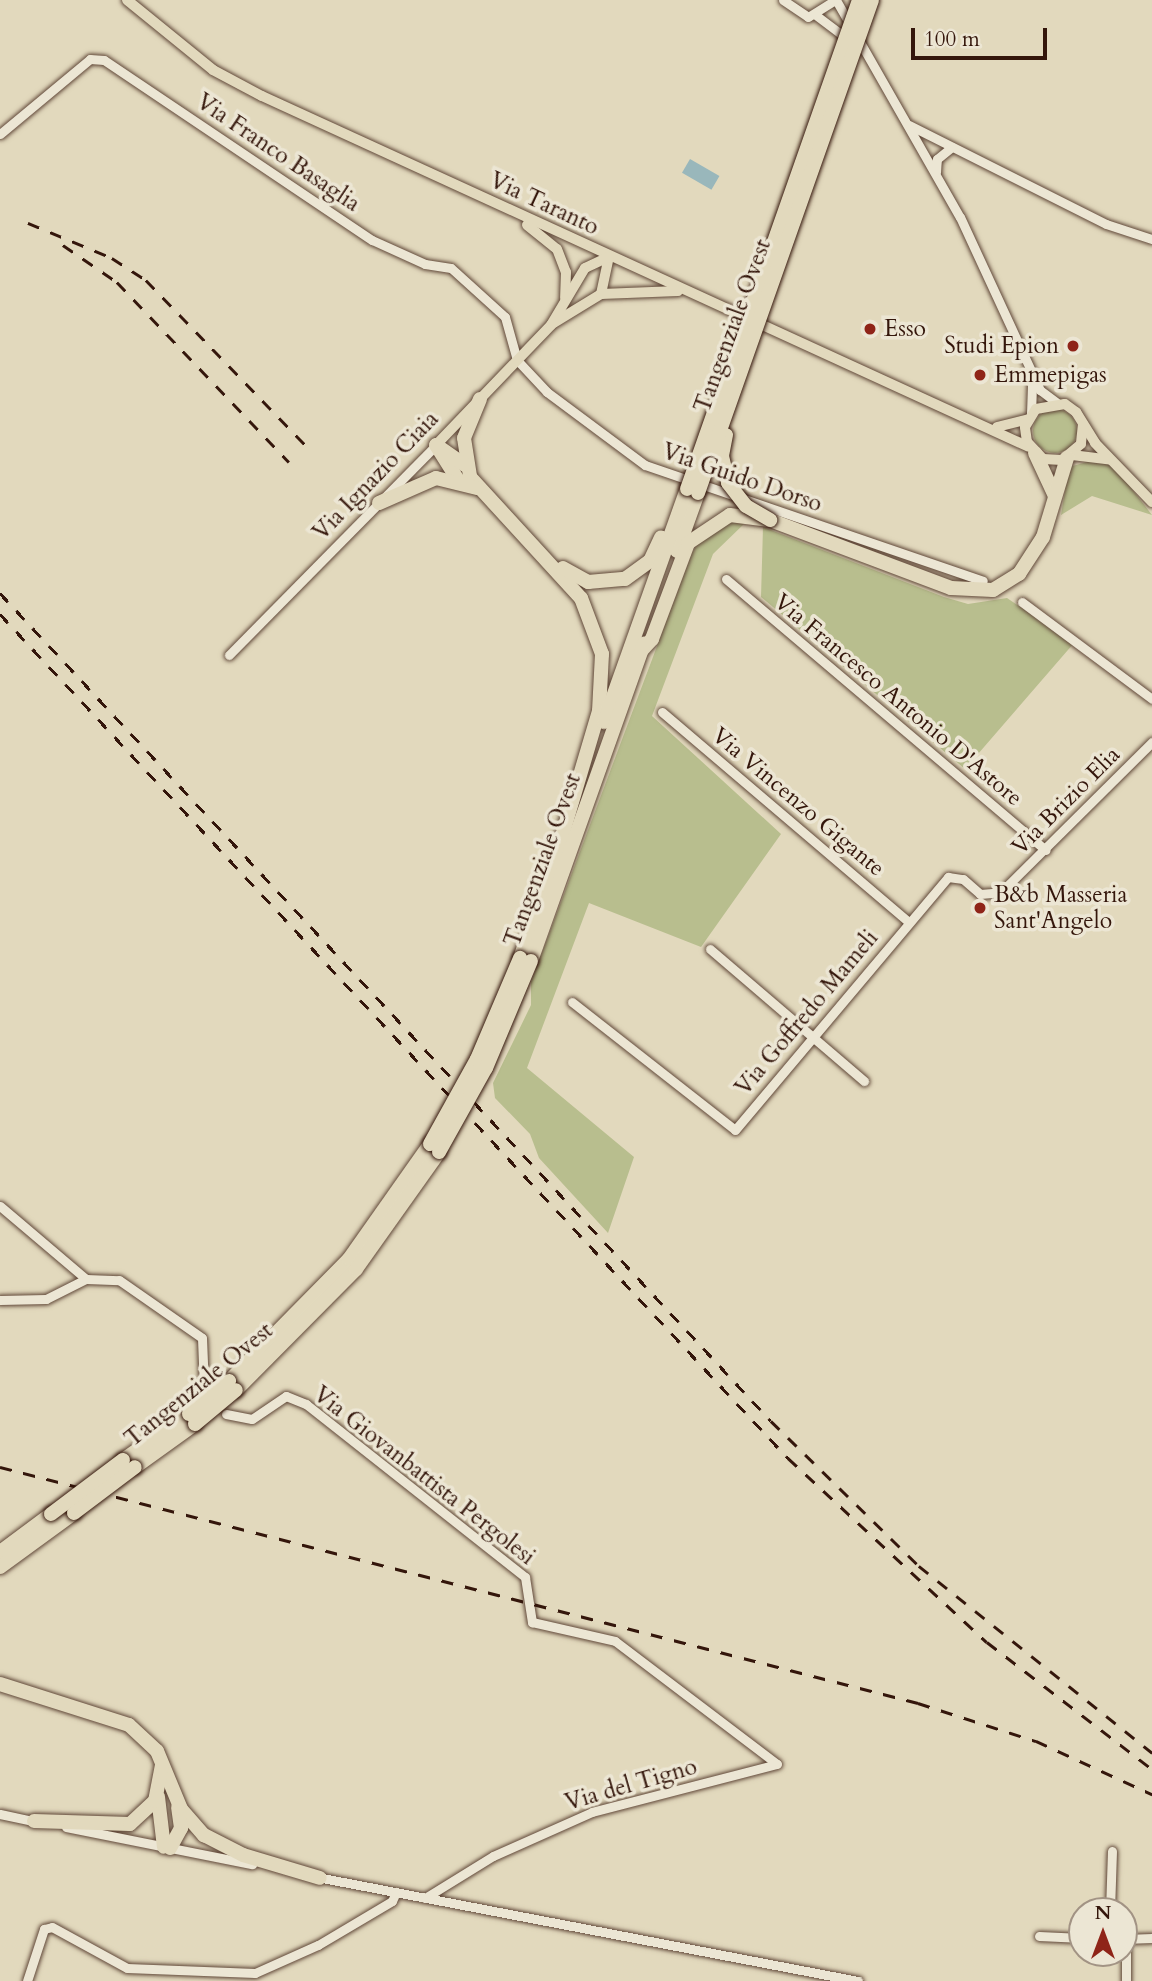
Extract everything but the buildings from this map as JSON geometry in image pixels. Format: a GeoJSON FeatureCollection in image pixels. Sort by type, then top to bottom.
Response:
{"type":"FeatureCollection","features":[{"type":"Feature","properties":{"kind":"highway","name":"Tangenziale Ovest"},"geometry":{"type":"LineString","coordinates":[[0,1567],[62,1516],[233,1386],[356,1269],[486,1068],[641,651],[711,419],[859,0]]}},
{"type":"Feature","properties":{"kind":"highway","name":"Tangenziale Ovest"},"geometry":{"type":"LineString","coordinates":[[525,960],[554,863],[688,490],[752,338],[872,0]]}},
{"type":"Feature","properties":{"kind":"highway"},"geometry":{"type":"LineString","coordinates":[[752,338],[722,456],[734,493],[771,520]]}},
{"type":"Feature","properties":{"kind":"highway"},"geometry":{"type":"LineString","coordinates":[[463,474],[465,430],[480,399]]}},
{"type":"Feature","properties":{"kind":"highway"},"geometry":{"type":"LineString","coordinates":[[436,446],[548,557],[591,615],[604,674],[597,719],[554,863]]}},
{"type":"Feature","properties":{"kind":"highway"},"geometry":{"type":"LineString","coordinates":[[1032,450],[1055,497]]}},
{"type":"Feature","properties":{"kind":"highway"},"geometry":{"type":"LineString","coordinates":[[641,651],[652,639],[696,533],[730,515],[771,520],[934,583],[977,593],[1008,583],[1024,568],[1043,537],[1070,457]]}},
{"type":"Feature","properties":{"kind":"highway"},"geometry":{"type":"LineString","coordinates":[[379,503],[416,482],[463,474]]}},
{"type":"Feature","properties":{"kind":"highway"},"geometry":{"type":"LineString","coordinates":[[548,557],[588,582],[625,579],[650,561],[688,490]]}},
{"type":"Feature","properties":{"kind":"highway","name":"Tangenziale Ovest"},"geometry":{"type":"LineString","coordinates":[[0,1552],[35,1527],[62,1516],[129,1464]]}},
{"type":"Feature","properties":{"kind":"highway"},"geometry":{"type":"LineString","coordinates":[[0,1577],[62,1516]]}},
{"type":"Feature","properties":{"kind":"highway"},"geometry":{"type":"LineString","coordinates":[[0,1547],[35,1527]]}},
{"type":"Feature","properties":{"kind":"highway"},"geometry":{"type":"LineString","coordinates":[[0,1677],[23,1689]]}},
{"type":"Feature","properties":{"kind":"highway"},"geometry":{"type":"LineString","coordinates":[[0,1684],[23,1689],[130,1725],[148,1738],[191,1823],[216,1843],[320,1878]]}},
{"type":"Feature","properties":{"kind":"highway"},"geometry":{"type":"LineString","coordinates":[[162,1762],[159,1792],[167,1847]]}},
{"type":"Feature","properties":{"kind":"highway"},"geometry":{"type":"LineString","coordinates":[[34,1821],[118,1828],[142,1816],[159,1792]]}},
{"type":"Feature","properties":{"kind":"highway"},"geometry":{"type":"LineString","coordinates":[[167,1847],[181,1828],[175,1796]]}},
{"type":"Feature","properties":{"kind":"main road","name":"Via Taranto"},"geometry":{"type":"LineString","coordinates":[[127,0],[213,70],[512,212],[961,418],[1014,435],[1032,450],[1070,457],[1094,454],[1122,467]]}},
{"type":"Feature","properties":{"kind":"main road","name":"Via Ignazio Ciaia"},"geometry":{"type":"LineString","coordinates":[[512,212],[556,249],[566,272],[564,303]]}},
{"type":"Feature","properties":{"kind":"main road","name":"Via Ignazio Ciaia"},"geometry":{"type":"LineString","coordinates":[[436,446],[551,325],[585,268],[609,257]]}},
{"type":"Feature","properties":{"kind":"main road"},"geometry":{"type":"LineString","coordinates":[[609,257],[601,294],[687,292]]}},
{"type":"Feature","properties":{"kind":"main road","name":"Via Ignazio Ciaia"},"geometry":{"type":"LineString","coordinates":[[551,325],[601,294]]}},
{"type":"Feature","properties":{"kind":"main road","name":"Via Taranto"},"geometry":{"type":"LineString","coordinates":[[961,418],[1005,427],[1057,402],[1072,408],[1152,502]]}},
{"type":"Feature","properties":{"kind":"main road"},"geometry":{"type":"LineString","coordinates":[[1030,416],[1032,450]]}},
{"type":"Feature","properties":{"kind":"main road"},"geometry":{"type":"LineString","coordinates":[[1070,457],[1081,444],[1083,424]]}},
{"type":"Feature","properties":{"kind":"street"},"geometry":{"type":"LineString","coordinates":[[783,0],[798,15],[817,16],[865,53]]}},
{"type":"Feature","properties":{"kind":"street"},"geometry":{"type":"LineString","coordinates":[[817,16],[836,0],[936,173],[1029,368],[1044,395],[1057,402]]}},
{"type":"Feature","properties":{"kind":"street","name":"Via Franco Basaglia"},"geometry":{"type":"LineString","coordinates":[[0,134],[90,58],[104,60],[372,240],[425,264],[451,268],[505,317],[517,360]]}},
{"type":"Feature","properties":{"kind":"street"},"geometry":{"type":"LineString","coordinates":[[907,124],[1106,224],[1152,239]]}},
{"type":"Feature","properties":{"kind":"street"},"geometry":{"type":"LineString","coordinates":[[936,173],[937,159],[952,147]]}},
{"type":"Feature","properties":{"kind":"street","name":"Via Guido Dorso"},"geometry":{"type":"LineString","coordinates":[[517,360],[582,421],[645,465],[983,581]]}},
{"type":"Feature","properties":{"kind":"street"},"geometry":{"type":"LineString","coordinates":[[1029,368],[1030,416]]}},
{"type":"Feature","properties":{"kind":"street","name":"Via Ignazio Ciaia"},"geometry":{"type":"LineString","coordinates":[[229,655],[436,446]]}},
{"type":"Feature","properties":{"kind":"street","name":"Via Francesco Antonio D'Astore"},"geometry":{"type":"LineString","coordinates":[[726,579],[1045,850]]}},
{"type":"Feature","properties":{"kind":"street"},"geometry":{"type":"LineString","coordinates":[[1022,602],[1152,699]]}},
{"type":"Feature","properties":{"kind":"street","name":"Via Vincenzo Gigante"},"geometry":{"type":"LineString","coordinates":[[662,712],[908,920]]}},
{"type":"Feature","properties":{"kind":"street","name":"Via Brizio Elia"},"geometry":{"type":"LineString","coordinates":[[908,920],[948,877],[992,896],[1045,850],[1152,742]]}},
{"type":"Feature","properties":{"kind":"street","name":"Via Goffredo Mameli"},"geometry":{"type":"LineString","coordinates":[[572,1002],[735,1130],[908,920]]}},
{"type":"Feature","properties":{"kind":"street"},"geometry":{"type":"LineString","coordinates":[[710,949],[813,1033],[864,1081]]}},
{"type":"Feature","properties":{"kind":"street"},"geometry":{"type":"LineString","coordinates":[[0,1206],[86,1279]]}},
{"type":"Feature","properties":{"kind":"street"},"geometry":{"type":"LineString","coordinates":[[0,1300],[46,1299],[86,1279],[119,1280],[195,1330],[204,1348],[204,1387]]}},
{"type":"Feature","properties":{"kind":"street","name":"Via Giovanbattista Pergolesi"},"geometry":{"type":"LineString","coordinates":[[226,1414],[252,1419],[286,1396],[306,1404],[525,1577],[532,1622],[615,1640],[777,1764]]}},
{"type":"Feature","properties":{"kind":"street","name":"Via del Tigno"},"geometry":{"type":"LineString","coordinates":[[425,1898],[493,1856],[593,1812],[777,1764]]}},
{"type":"Feature","properties":{"kind":"street"},"geometry":{"type":"LineString","coordinates":[[0,1814],[810,1977],[858,1981]]}},
{"type":"Feature","properties":{"kind":"street"},"geometry":{"type":"LineString","coordinates":[[1110,1897],[1112,1851]]}},
{"type":"Feature","properties":{"kind":"street"},"geometry":{"type":"LineString","coordinates":[[27,1981],[39,1938],[52,1927],[127,1968],[255,1973],[318,1945],[392,1902],[396,1892]]}},
{"type":"Feature","properties":{"kind":"street"},"geometry":{"type":"LineString","coordinates":[[1038,1936],[1068,1937]]}},
{"type":"Feature","properties":{"kind":"green space"},"geometry":{"type":"Polygon","coordinates":[[[1055,409],[1071,415],[1077,431],[1071,447],[1055,453],[1039,447],[1033,431],[1039,415],[1055,409]]]}},
{"type":"Feature","properties":{"kind":"green space"},"geometry":{"type":"Polygon","coordinates":[[[1101,458],[1121,475],[1152,515],[1092,496],[1061,515],[1069,467],[1101,458]]]}},
{"type":"Feature","properties":{"kind":"green space"},"geometry":{"type":"Polygon","coordinates":[[[729,522],[746,522],[713,554],[652,716],[781,834],[701,947],[589,903],[527,1068],[634,1157],[608,1233],[539,1158],[530,1134],[495,1098],[493,1083],[531,1005],[531,982],[692,553],[701,538],[729,522]]]}},
{"type":"Feature","properties":{"kind":"green space"},"geometry":{"type":"Polygon","coordinates":[[[763,527],[968,604],[1007,598],[1074,643],[965,769],[761,597],[763,527]]]}},
{"type":"Feature","properties":{"kind":"water"},"geometry":{"type":"Polygon","coordinates":[[[690,159],[719,176],[711,190],[682,173],[690,159]]]}},
{"type":"Feature","properties":{"kind":"railway"},"geometry":{"type":"LineString","coordinates":[[28,223],[112,258],[146,280],[307,447]]}},
{"type":"Feature","properties":{"kind":"railway"},"geometry":{"type":"LineString","coordinates":[[63,245],[117,282],[289,462]]}},
{"type":"Feature","properties":{"kind":"railway"},"geometry":{"type":"LineString","coordinates":[[0,593],[771,1421],[919,1566],[1152,1753]]}},
{"type":"Feature","properties":{"kind":"railway"},"geometry":{"type":"LineString","coordinates":[[0,614],[788,1458],[987,1642],[1152,1769]]}},
{"type":"Feature","properties":{"kind":"railway"},"geometry":{"type":"LineString","coordinates":[[0,1467],[918,1703],[1036,1741],[1152,1794]]}},
{"type":"Feature","properties":{"kind":"place","name":"Esso"},"geometry":{"type":"Point","coordinates":[870,329]}},
{"type":"Feature","properties":{"kind":"place","name":"Studi Epion"},"geometry":{"type":"Point","coordinates":[1073,346]}},
{"type":"Feature","properties":{"kind":"place","name":"Emmepigas"},"geometry":{"type":"Point","coordinates":[980,375]}},
{"type":"Feature","properties":{"kind":"place","name":"B&b Masseria Sant'Angelo"},"geometry":{"type":"Point","coordinates":[980,908]}}]}
